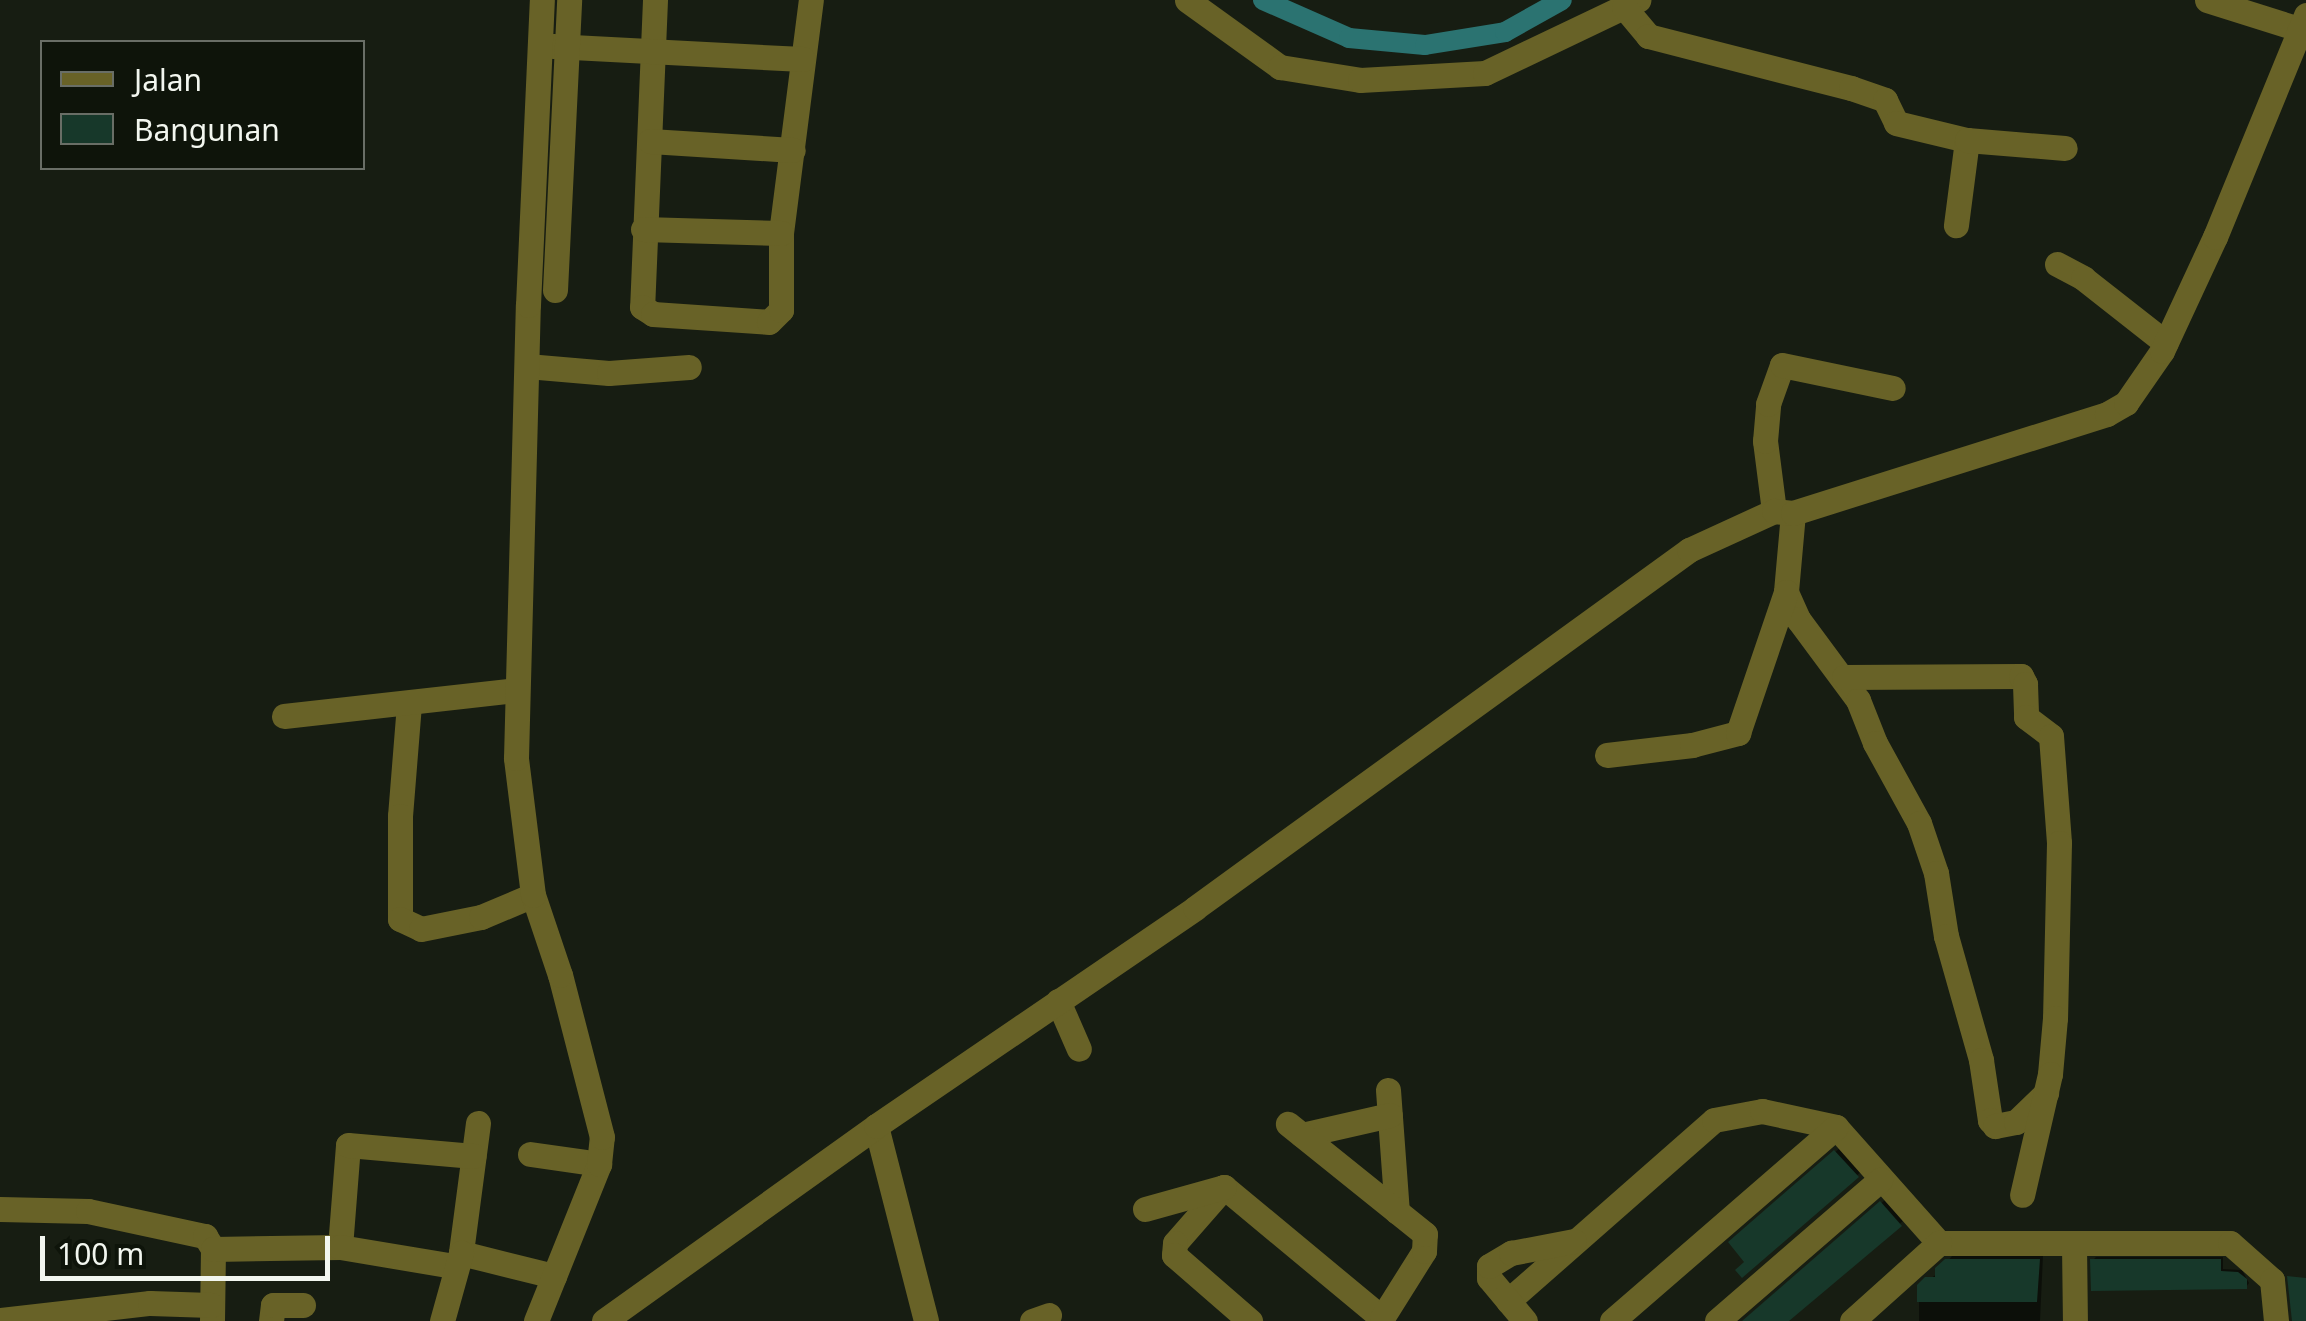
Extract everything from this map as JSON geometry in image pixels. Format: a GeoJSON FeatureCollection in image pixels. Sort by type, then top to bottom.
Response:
{"type":"FeatureCollection","features":[{"type":"Feature","properties":{"kind":"street"},"geometry":{"type":"LineString","coordinates":[[536,1321],[599,1164],[602,1137],[560,975],[532,895],[516,758],[542,0]]}},
{"type":"Feature","properties":{"kind":"street"},"geometry":{"type":"LineString","coordinates":[[555,290],[569,0]]}},
{"type":"Feature","properties":{"kind":"street"},"geometry":{"type":"LineString","coordinates":[[655,0],[641,299],[646,312],[769,322],[781,310],[781,234],[811,0]]}},
{"type":"Feature","properties":{"kind":"street"},"geometry":{"type":"LineString","coordinates":[[1187,0],[1280,67],[1340,80],[1430,80],[1484,73],[1631,3],[1648,36],[1886,100],[1896,123],[1967,140],[2065,148]]}},
{"type":"Feature","properties":{"kind":"street"},"geometry":{"type":"LineString","coordinates":[[604,1321],[876,1126],[1195,908],[1688,550],[1784,512],[2107,414],[2131,398],[2166,343],[2250,156],[2303,22],[2207,0]]}},
{"type":"Feature","properties":{"kind":"street"},"geometry":{"type":"LineString","coordinates":[[538,44],[803,59]]}},
{"type":"Feature","properties":{"kind":"street"},"geometry":{"type":"LineString","coordinates":[[1956,226],[1967,140]]}},
{"type":"Feature","properties":{"kind":"street"},"geometry":{"type":"LineString","coordinates":[[650,141],[793,150]]}},
{"type":"Feature","properties":{"kind":"street"},"geometry":{"type":"LineString","coordinates":[[643,229],[781,234]]}},
{"type":"Feature","properties":{"kind":"street"},"geometry":{"type":"LineString","coordinates":[[2057,264],[2083,278],[2166,343]]}},
{"type":"Feature","properties":{"kind":"street"},"geometry":{"type":"LineString","coordinates":[[1607,755],[1692,746],[1738,733],[1786,592],[1784,512],[1765,441],[1768,404],[1782,364],[1893,388]]}},
{"type":"Feature","properties":{"kind":"street"},"geometry":{"type":"LineString","coordinates":[[527,366],[609,373],[689,367]]}},
{"type":"Feature","properties":{"kind":"street"},"geometry":{"type":"LineString","coordinates":[[1786,592],[1798,619],[1844,677],[1930,851],[1946,936],[1981,1060],[1990,1120],[1995,1126],[2016,1122],[2046,1092]]}},
{"type":"Feature","properties":{"kind":"street"},"geometry":{"type":"LineString","coordinates":[[1844,677],[2020,676],[2026,684],[2026,716],[2051,736],[2058,843],[2055,1018],[2046,1092],[2022,1195]]}},
{"type":"Feature","properties":{"kind":"street"},"geometry":{"type":"LineString","coordinates":[[284,716],[516,690]]}},
{"type":"Feature","properties":{"kind":"street"},"geometry":{"type":"LineString","coordinates":[[409,704],[400,816],[400,919],[421,929],[481,918],[532,895]]}},
{"type":"Feature","properties":{"kind":"street"},"geometry":{"type":"LineString","coordinates":[[1058,1001],[1078,1049]]}},
{"type":"Feature","properties":{"kind":"street"},"geometry":{"type":"LineString","coordinates":[[1224,1187],[1382,1320],[1427,1244],[1426,1234],[1398,1212],[1295,1130],[1389,1103],[1398,1212]]}},
{"type":"Feature","properties":{"kind":"street"},"geometry":{"type":"LineString","coordinates":[[1508,1301],[1714,1120],[1726,1114],[1762,1110],[1836,1127],[1940,1243]]}},
{"type":"Feature","properties":{"kind":"street"},"geometry":{"type":"LineString","coordinates":[[442,1321],[458,1260],[478,1122]]}},
{"type":"Feature","properties":{"kind":"street"},"geometry":{"type":"LineString","coordinates":[[876,1126],[926,1321]]}},
{"type":"Feature","properties":{"kind":"street"},"geometry":{"type":"LineString","coordinates":[[1612,1321],[1836,1127]]}},
{"type":"Feature","properties":{"kind":"street"},"geometry":{"type":"LineString","coordinates":[[340,1246],[348,1145],[474,1156]]}},
{"type":"Feature","properties":{"kind":"street"},"geometry":{"type":"LineString","coordinates":[[530,1154],[599,1164]]}},
{"type":"Feature","properties":{"kind":"street"},"geometry":{"type":"LineString","coordinates":[[1717,1321],[1880,1180]]}},
{"type":"Feature","properties":{"kind":"street"},"geometry":{"type":"LineString","coordinates":[[1145,1209],[1224,1187]]}},
{"type":"Feature","properties":{"kind":"street"},"geometry":{"type":"LineString","coordinates":[[1224,1187],[1173,1248],[1176,1260],[1250,1321]]}},
{"type":"Feature","properties":{"kind":"street"},"geometry":{"type":"LineString","coordinates":[[0,1209],[46,1207],[139,1220],[198,1232],[209,1240],[212,1249],[212,1313],[150,1304],[9,1320]]}},
{"type":"Feature","properties":{"kind":"street"},"geometry":{"type":"LineString","coordinates":[[1525,1321],[1489,1278],[1493,1260],[1580,1240]]}},
{"type":"Feature","properties":{"kind":"street"},"geometry":{"type":"LineString","coordinates":[[1852,1321],[1940,1243],[2230,1243],[2272,1280],[2276,1321]]}},
{"type":"Feature","properties":{"kind":"street"},"geometry":{"type":"LineString","coordinates":[[2074,1244],[2076,1321]]}},
{"type":"Feature","properties":{"kind":"street"},"geometry":{"type":"LineString","coordinates":[[212,1249],[340,1246],[554,1276]]}},
{"type":"Feature","properties":{"kind":"street"},"geometry":{"type":"LineString","coordinates":[[271,1321],[273,1306],[302,1305]]}},
{"type":"Feature","properties":{"kind":"building"},"geometry":{"type":"Polygon","coordinates":[[[1834,1150],[1859,1177],[1742,1278],[1735,1270],[1744,1262],[1728,1242],[1834,1150]]]}},
{"type":"Feature","properties":{"kind":"building"},"geometry":{"type":"Polygon","coordinates":[[[1880,1201],[1902,1226],[1789,1321],[1742,1321],[1880,1201]]]}},
{"type":"Feature","properties":{"kind":"building"},"geometry":{"type":"Polygon","coordinates":[[[1945,1259],[2040,1259],[2037,1302],[1917,1302],[1917,1285],[1925,1277],[1935,1277],[1935,1268],[1945,1259]]]}},
{"type":"Feature","properties":{"kind":"building"},"geometry":{"type":"Polygon","coordinates":[[[2090,1259],[2221,1259],[2221,1271],[2238,1272],[2247,1279],[2247,1289],[2091,1291],[2090,1259]]]}},
{"type":"Feature","properties":{"kind":"building"},"geometry":{"type":"Polygon","coordinates":[[[2287,1276],[2306,1278],[2306,1321],[2292,1321],[2287,1276]]]}},
{"type":"Feature","properties":{"kind":"waterway"},"geometry":{"type":"LineString","coordinates":[[1263,0],[1349,38],[1425,45],[1505,32],[1562,0]]}}]}
